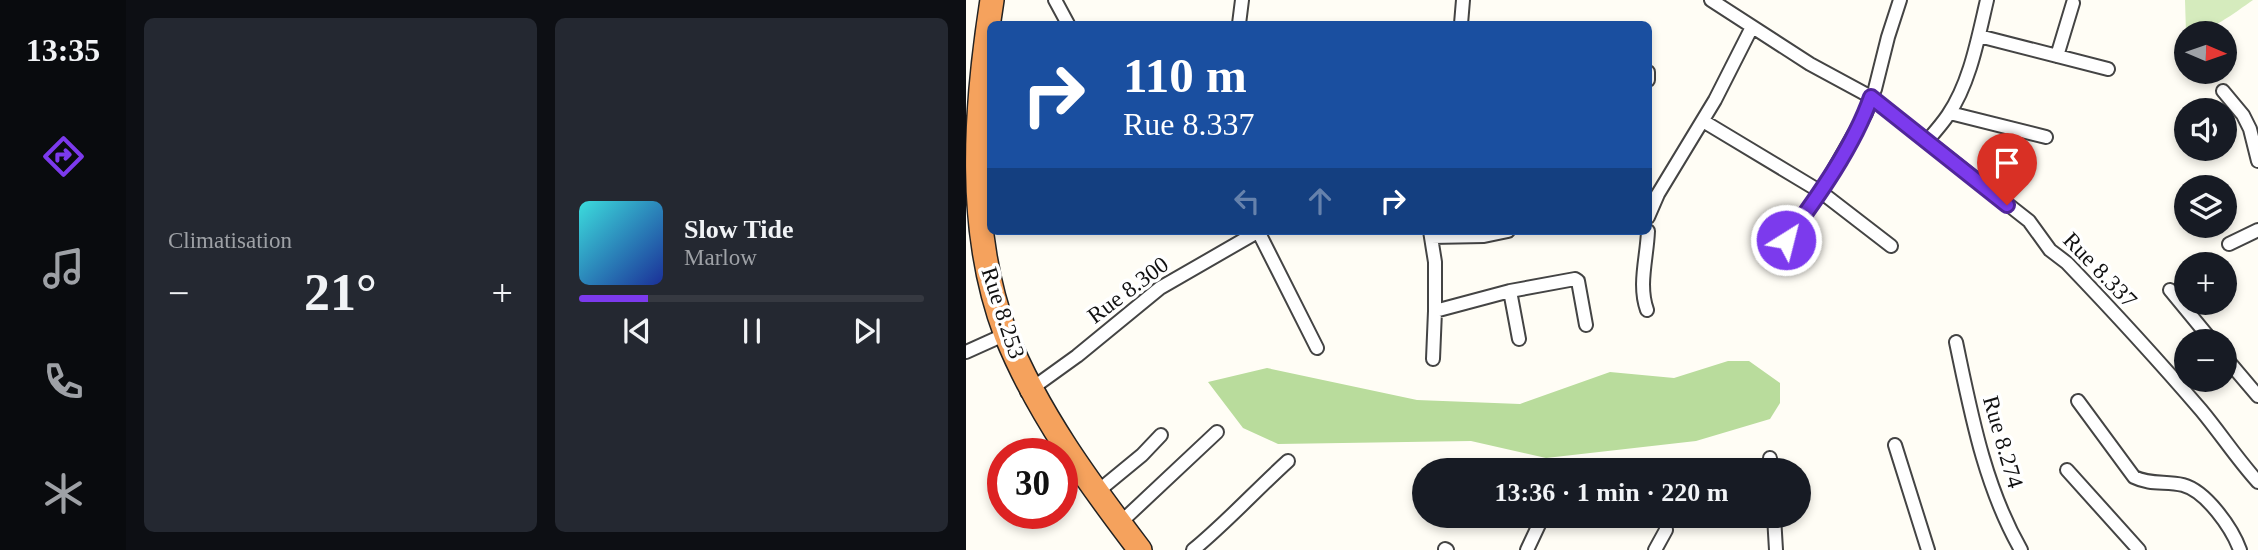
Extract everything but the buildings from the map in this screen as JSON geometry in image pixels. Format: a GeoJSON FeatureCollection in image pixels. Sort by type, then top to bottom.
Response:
{"type":"FeatureCollection","features":[{"type":"Feature","properties":{"kind":"highway","name":"Rue 8.253"},"geometry":{"type":"LineString","coordinates":[[985,0],[972,124],[971,162],[977,209],[1002,335],[1054,438]]}},
{"type":"Feature","properties":{"kind":"highway","name":"Rue 8.253"},"geometry":{"type":"LineString","coordinates":[[988,21],[992,0]]}},
{"type":"Feature","properties":{"kind":"highway","name":"Rue 8.253"},"geometry":{"type":"LineString","coordinates":[[971,162],[987,30]]}},
{"type":"Feature","properties":{"kind":"highway","name":"Rue 8.253"},"geometry":{"type":"LineString","coordinates":[[1030,391],[1065,447],[1140,550]]}},
{"type":"Feature","properties":{"kind":"highway","name":"Rue 8.253"},"geometry":{"type":"LineString","coordinates":[[1078,476],[1132,550]]}},
{"type":"Feature","properties":{"kind":"street"},"geometry":{"type":"LineString","coordinates":[[1055,0],[1066,21]]}},
{"type":"Feature","properties":{"kind":"street"},"geometry":{"type":"LineString","coordinates":[[1239,21],[1242,0]]}},
{"type":"Feature","properties":{"kind":"street"},"geometry":{"type":"LineString","coordinates":[[1461,21],[1462,0]]}},
{"type":"Feature","properties":{"kind":"street","name":"Rue 8.337"},"geometry":{"type":"LineString","coordinates":[[1711,0],[1810,64],[1871,97],[2029,221],[2050,250],[2076,273],[2178,383],[2225,439],[2240,463],[2258,480]]}},
{"type":"Feature","properties":{"kind":"street"},"geometry":{"type":"LineString","coordinates":[[1786,240],[1821,192],[1866,113],[1900,0]]}},
{"type":"Feature","properties":{"kind":"street"},"geometry":{"type":"LineString","coordinates":[[1927,141],[1950,113],[1966,76],[1987,0]]}},
{"type":"Feature","properties":{"kind":"street"},"geometry":{"type":"LineString","coordinates":[[2057,56],[2073,3]]}},
{"type":"Feature","properties":{"kind":"street"},"geometry":{"type":"LineString","coordinates":[[1653,195],[1703,121],[1752,27]]}},
{"type":"Feature","properties":{"kind":"street"},"geometry":{"type":"LineString","coordinates":[[1979,36],[2108,69]]}},
{"type":"Feature","properties":{"kind":"street"},"geometry":{"type":"LineString","coordinates":[[2223,91],[2243,114],[2250,129],[2258,161]]}},
{"type":"Feature","properties":{"kind":"street"},"geometry":{"type":"LineString","coordinates":[[1950,113],[2046,137]]}},
{"type":"Feature","properties":{"kind":"street"},"geometry":{"type":"LineString","coordinates":[[1703,121],[1821,192],[1891,246]]}},
{"type":"Feature","properties":{"kind":"street"},"geometry":{"type":"LineString","coordinates":[[2229,244],[2258,230]]}},
{"type":"Feature","properties":{"kind":"street","name":"Rue 8.300"},"geometry":{"type":"LineString","coordinates":[[1030,391],[1160,288],[1252,235]]}},
{"type":"Feature","properties":{"kind":"street"},"geometry":{"type":"LineString","coordinates":[[1261,235],[1317,348]]}},
{"type":"Feature","properties":{"kind":"street"},"geometry":{"type":"LineString","coordinates":[[1430,235],[1435,262],[1433,359]]}},
{"type":"Feature","properties":{"kind":"street"},"geometry":{"type":"LineString","coordinates":[[1457,235],[1489,235]]}},
{"type":"Feature","properties":{"kind":"street"},"geometry":{"type":"LineString","coordinates":[[1647,310],[1642,286],[1648,235]]}},
{"type":"Feature","properties":{"kind":"street"},"geometry":{"type":"LineString","coordinates":[[1435,311],[1510,291],[1575,279],[1578,281],[1586,325]]}},
{"type":"Feature","properties":{"kind":"street"},"geometry":{"type":"LineString","coordinates":[[2170,290],[2202,329]]}},
{"type":"Feature","properties":{"kind":"street"},"geometry":{"type":"LineString","coordinates":[[1510,291],[1519,339]]}},
{"type":"Feature","properties":{"kind":"street"},"geometry":{"type":"LineString","coordinates":[[966,352],[1002,335]]}},
{"type":"Feature","properties":{"kind":"street","name":"Rue 8.274"},"geometry":{"type":"LineString","coordinates":[[1956,342],[1978,444],[1991,486],[2021,550]]}},
{"type":"Feature","properties":{"kind":"street"},"geometry":{"type":"LineString","coordinates":[[2237,371],[2258,396]]}},
{"type":"Feature","properties":{"kind":"street"},"geometry":{"type":"LineString","coordinates":[[2078,401],[2134,477],[2146,482],[2187,486],[2220,513],[2236,538],[2240,550]]}},
{"type":"Feature","properties":{"kind":"street"},"geometry":{"type":"LineString","coordinates":[[1120,523],[1217,432]]}},
{"type":"Feature","properties":{"kind":"street"},"geometry":{"type":"LineString","coordinates":[[1097,492],[1142,455],[1161,435]]}},
{"type":"Feature","properties":{"kind":"street"},"geometry":{"type":"LineString","coordinates":[[1895,445],[1928,550]]}},
{"type":"Feature","properties":{"kind":"street"},"geometry":{"type":"LineString","coordinates":[[1193,550],[1225,523],[1288,461]]}},
{"type":"Feature","properties":{"kind":"street"},"geometry":{"type":"LineString","coordinates":[[2067,470],[2138,550]]}},
{"type":"Feature","properties":{"kind":"street"},"geometry":{"type":"LineString","coordinates":[[1527,550],[1537,528]]}},
{"type":"Feature","properties":{"kind":"street"},"geometry":{"type":"LineString","coordinates":[[1775,528],[1776,550]]}},
{"type":"Feature","properties":{"kind":"street"},"geometry":{"type":"LineString","coordinates":[[1655,550],[1665,530]]}},
{"type":"Feature","properties":{"kind":"green space"},"geometry":{"type":"Polygon","coordinates":[[[2185,0],[2253,0],[2222,21],[2186,21],[2185,0]]]}},
{"type":"Feature","properties":{"kind":"green space"},"geometry":{"type":"Polygon","coordinates":[[[1728,361],[1749,361],[1780,383],[1780,403],[1770,419],[1696,441],[1546,458],[1471,441],[1278,444],[1243,428],[1208,382],[1267,368],[1417,400],[1520,404],[1610,372],[1674,378],[1728,361]]]}},
{"type":"Feature","properties":{"kind":"route"},"geometry":{"type":"LineString","coordinates":[[1786,240],[1821,192],[1866,113],[1871,97],[2007,205]]}}]}
